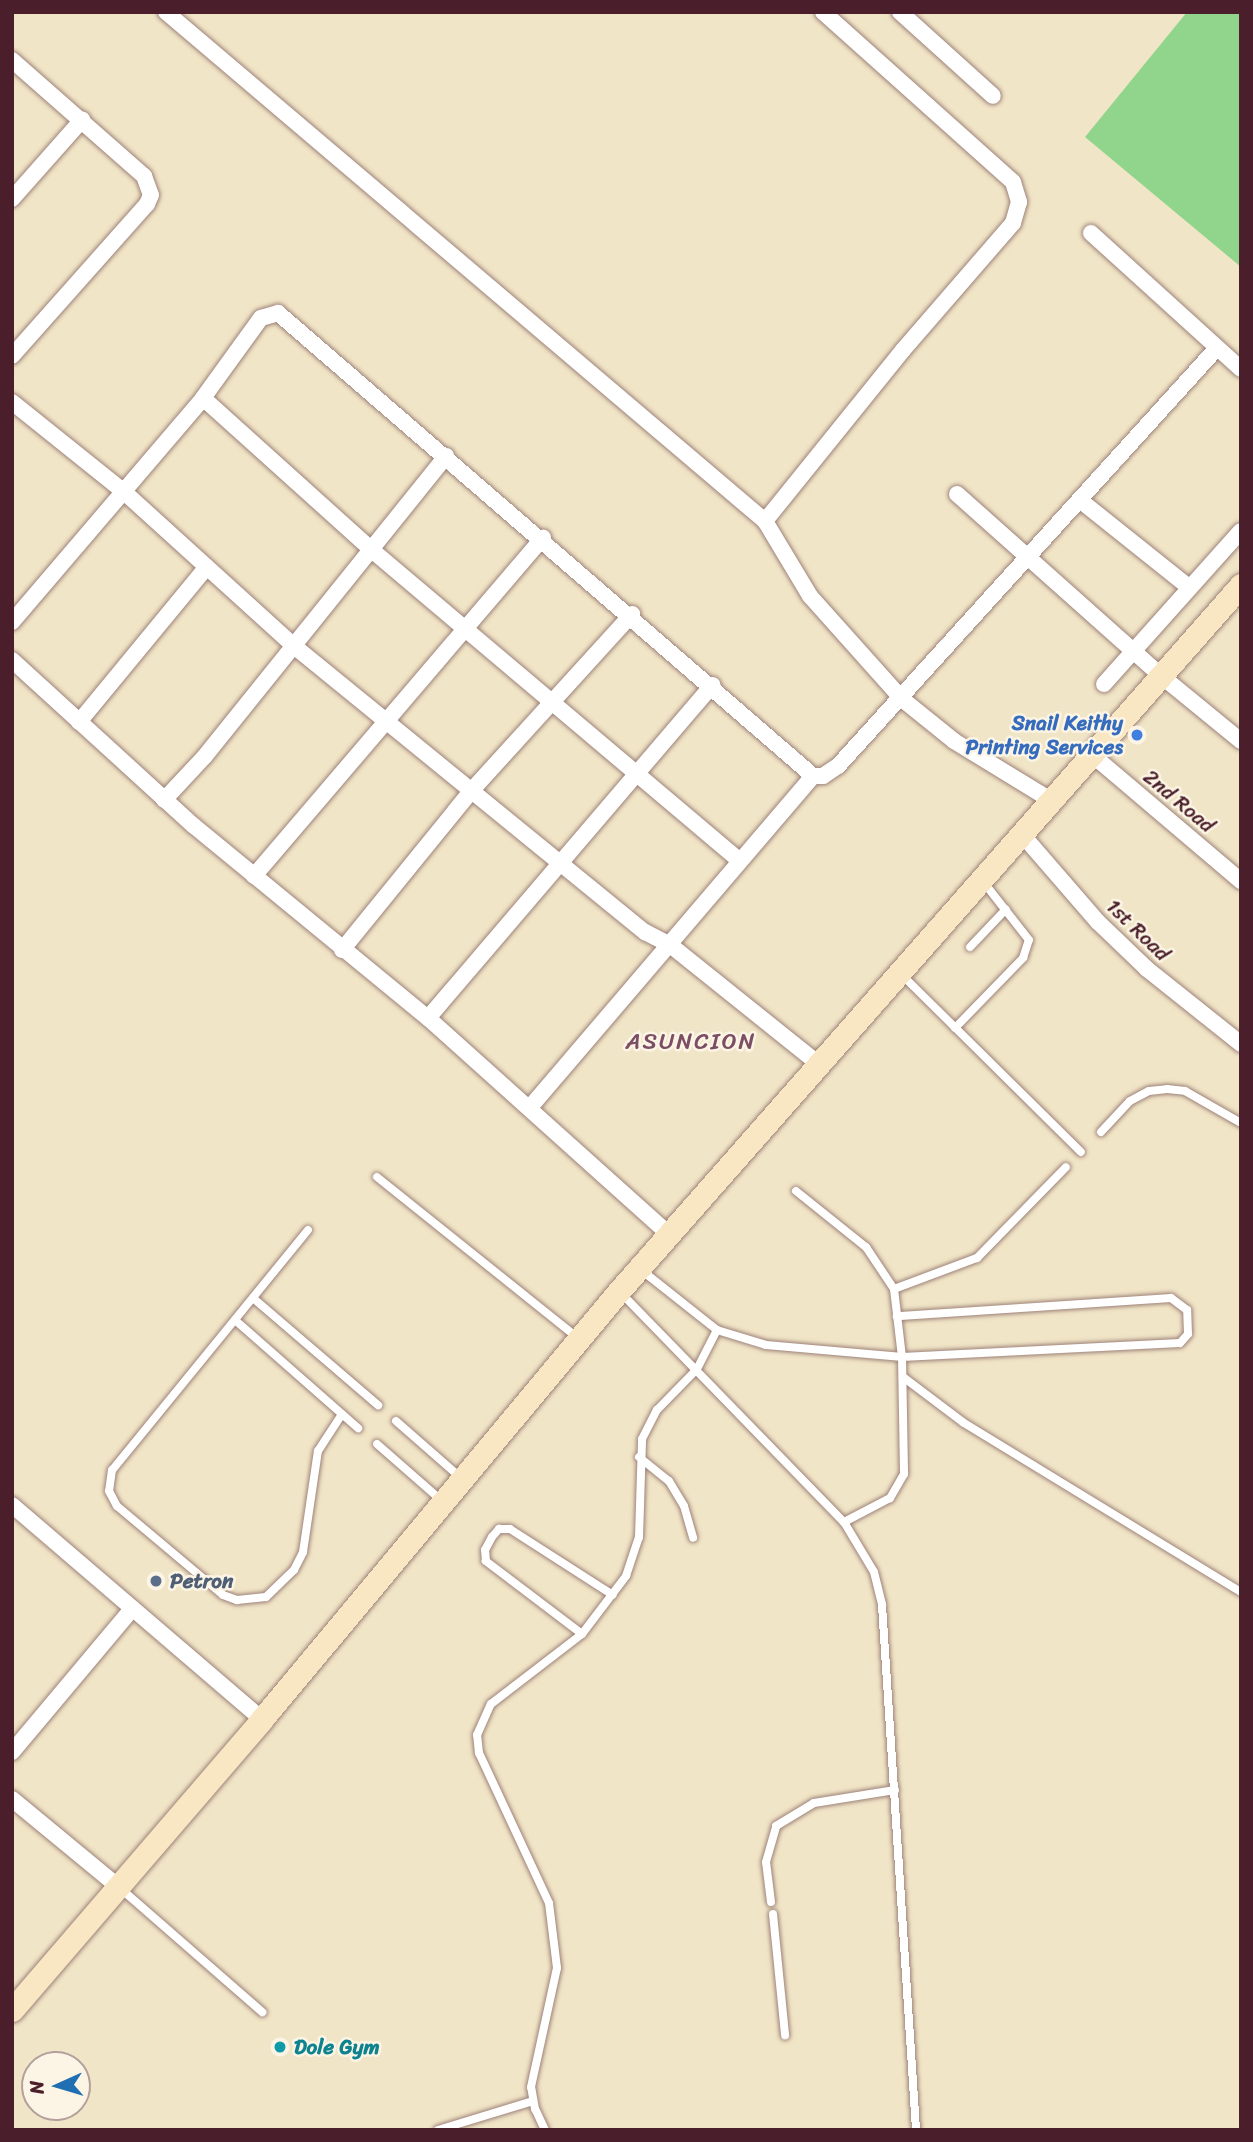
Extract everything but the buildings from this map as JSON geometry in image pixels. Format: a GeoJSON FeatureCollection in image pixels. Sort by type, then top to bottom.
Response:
{"type":"FeatureCollection","features":[{"type":"Feature","properties":{"kind":"main road"},"geometry":{"type":"LineString","coordinates":[[12,2010],[120,1888],[618,1290],[820,1065],[1159,674],[1241,585]]}},
{"type":"Feature","properties":{"kind":"street"},"geometry":{"type":"LineString","coordinates":[[166,12],[765,521],[810,596],[902,699],[954,741],[1049,799]]}},
{"type":"Feature","properties":{"kind":"street"},"geometry":{"type":"LineString","coordinates":[[765,521],[903,349],[1013,223],[1019,202],[1013,182],[822,12]]}},
{"type":"Feature","properties":{"kind":"street"},"geometry":{"type":"LineString","coordinates":[[900,12],[993,96]]}},
{"type":"Feature","properties":{"kind":"street"},"geometry":{"type":"LineString","coordinates":[[12,60],[144,176],[151,195],[147,204],[12,356]]}},
{"type":"Feature","properties":{"kind":"street"},"geometry":{"type":"LineString","coordinates":[[12,199],[82,120]]}},
{"type":"Feature","properties":{"kind":"street"},"geometry":{"type":"LineString","coordinates":[[1091,233],[1241,369]]}},
{"type":"Feature","properties":{"kind":"street"},"geometry":{"type":"LineString","coordinates":[[12,622],[203,398],[261,318],[278,313],[632,614],[813,776],[823,776],[838,766],[902,699],[1217,348]]}},
{"type":"Feature","properties":{"kind":"street"},"geometry":{"type":"LineString","coordinates":[[203,398],[373,551],[552,699],[740,861]]}},
{"type":"Feature","properties":{"kind":"street"},"geometry":{"type":"LineString","coordinates":[[12,402],[122,490],[294,646],[562,860],[645,932],[669,944],[820,1065]]}},
{"type":"Feature","properties":{"kind":"street"},"geometry":{"type":"LineString","coordinates":[[164,800],[373,551],[446,456]]}},
{"type":"Feature","properties":{"kind":"street"},"geometry":{"type":"LineString","coordinates":[[957,494],[1159,674],[1241,741]]}},
{"type":"Feature","properties":{"kind":"street"},"geometry":{"type":"LineString","coordinates":[[1082,501],[1190,588]]}},
{"type":"Feature","properties":{"kind":"street"},"geometry":{"type":"LineString","coordinates":[[1104,684],[1241,531]]}},
{"type":"Feature","properties":{"kind":"street"},"geometry":{"type":"LineString","coordinates":[[254,876],[464,625],[543,538]]}},
{"type":"Feature","properties":{"kind":"street"},"geometry":{"type":"LineString","coordinates":[[79,722],[206,568]]}},
{"type":"Feature","properties":{"kind":"street"},"geometry":{"type":"LineString","coordinates":[[342,950],[472,790],[632,614]]}},
{"type":"Feature","properties":{"kind":"street"},"geometry":{"type":"LineString","coordinates":[[12,660],[164,800],[342,950],[428,1018],[669,1234]]}},
{"type":"Feature","properties":{"kind":"street"},"geometry":{"type":"LineString","coordinates":[[428,1018],[712,685]]}},
{"type":"Feature","properties":{"kind":"street","name":"2nd Road"},"geometry":{"type":"LineString","coordinates":[[1090,753],[1241,881]]}},
{"type":"Feature","properties":{"kind":"street"},"geometry":{"type":"LineString","coordinates":[[530,1107],[813,776]]}},
{"type":"Feature","properties":{"kind":"street","name":"1st Road"},"geometry":{"type":"LineString","coordinates":[[1020,832],[1098,922],[1147,969],[1241,1044]]}},
{"type":"Feature","properties":{"kind":"street"},"geometry":{"type":"LineString","coordinates":[[12,1505],[262,1719]]}},
{"type":"Feature","properties":{"kind":"street"},"geometry":{"type":"LineString","coordinates":[[12,1752],[132,1609]]}},
{"type":"Feature","properties":{"kind":"street"},"geometry":{"type":"LineString","coordinates":[[12,1799],[120,1888]]}},
{"type":"Feature","properties":{"kind":"lane"},"geometry":{"type":"LineString","coordinates":[[956,1028],[1023,958],[1029,940],[980,878]]}},
{"type":"Feature","properties":{"kind":"lane"},"geometry":{"type":"LineString","coordinates":[[970,947],[1006,909]]}},
{"type":"Feature","properties":{"kind":"lane"},"geometry":{"type":"LineString","coordinates":[[899,972],[1081,1152]]}},
{"type":"Feature","properties":{"kind":"lane"},"geometry":{"type":"LineString","coordinates":[[1101,1132],[1130,1101],[1149,1091],[1167,1088],[1185,1091],[1241,1122]]}},
{"type":"Feature","properties":{"kind":"lane"},"geometry":{"type":"LineString","coordinates":[[894,1289],[987,1251],[1066,1167]]}},
{"type":"Feature","properties":{"kind":"lane"},"geometry":{"type":"LineString","coordinates":[[377,1177],[579,1338]]}},
{"type":"Feature","properties":{"kind":"lane"},"geometry":{"type":"LineString","coordinates":[[796,1191],[866,1247],[894,1289],[902,1357],[906,1459],[900,1487],[890,1498],[844,1522]]}},
{"type":"Feature","properties":{"kind":"lane"},"geometry":{"type":"LineString","coordinates":[[308,1230],[112,1470],[109,1491],[117,1506],[223,1595],[237,1600],[266,1597],[294,1570],[303,1552],[318,1451],[342,1414]]}},
{"type":"Feature","properties":{"kind":"lane"},"geometry":{"type":"LineString","coordinates":[[639,1268],[717,1330],[766,1345],[902,1357],[1180,1343],[1188,1334],[1187,1310],[1171,1298],[897,1316]]}},
{"type":"Feature","properties":{"kind":"lane"},"geometry":{"type":"LineString","coordinates":[[618,1290],[844,1522],[874,1572],[882,1605],[916,2130]]}},
{"type":"Feature","properties":{"kind":"lane"},"geometry":{"type":"LineString","coordinates":[[253,1298],[378,1405]]}},
{"type":"Feature","properties":{"kind":"lane"},"geometry":{"type":"LineString","coordinates":[[235,1320],[358,1428]]}},
{"type":"Feature","properties":{"kind":"lane"},"geometry":{"type":"LineString","coordinates":[[545,2130],[533,2101],[531,2087],[557,1968],[549,1903],[479,1753],[477,1735],[491,1704],[582,1634],[613,1595],[630,1567],[639,1537],[639,1457],[649,1421],[697,1369],[717,1330]]}},
{"type":"Feature","properties":{"kind":"lane"},"geometry":{"type":"LineString","coordinates":[[903,1377],[964,1423],[1241,1592]]}},
{"type":"Feature","properties":{"kind":"lane"},"geometry":{"type":"LineString","coordinates":[[396,1421],[462,1479]]}},
{"type":"Feature","properties":{"kind":"lane"},"geometry":{"type":"LineString","coordinates":[[377,1444],[443,1502]]}},
{"type":"Feature","properties":{"kind":"lane"},"geometry":{"type":"LineString","coordinates":[[639,1457],[676,1492],[693,1538]]}},
{"type":"Feature","properties":{"kind":"lane"},"geometry":{"type":"LineString","coordinates":[[582,1634],[486,1561],[485,1550],[492,1537],[499,1529],[510,1529],[613,1595]]}},
{"type":"Feature","properties":{"kind":"lane"},"geometry":{"type":"LineString","coordinates":[[771,1902],[766,1862],[776,1826],[814,1803],[895,1790]]}},
{"type":"Feature","properties":{"kind":"lane"},"geometry":{"type":"LineString","coordinates":[[120,1888],[262,2012]]}},
{"type":"Feature","properties":{"kind":"lane"},"geometry":{"type":"LineString","coordinates":[[773,1914],[785,2035]]}},
{"type":"Feature","properties":{"kind":"lane"},"geometry":{"type":"LineString","coordinates":[[438,2130],[533,2101]]}},
{"type":"Feature","properties":{"kind":"green space"},"geometry":{"type":"Polygon","coordinates":[[[1187,12],[1241,12],[1241,267],[1085,137],[1187,12]]]}},
{"type":"Feature","properties":{"kind":"place","name":"Snail Keithy Printing Services"},"geometry":{"type":"Point","coordinates":[1137,735]}},
{"type":"Feature","properties":{"kind":"place","name":"Petron"},"geometry":{"type":"Point","coordinates":[156,1581]}},
{"type":"Feature","properties":{"kind":"place","name":"Dole Gym"},"geometry":{"type":"Point","coordinates":[280,2047]}},
{"type":"Feature","properties":{"kind":"district","name":"ASUNCION"},"geometry":{"type":"Point","coordinates":[691,1042]}}]}
